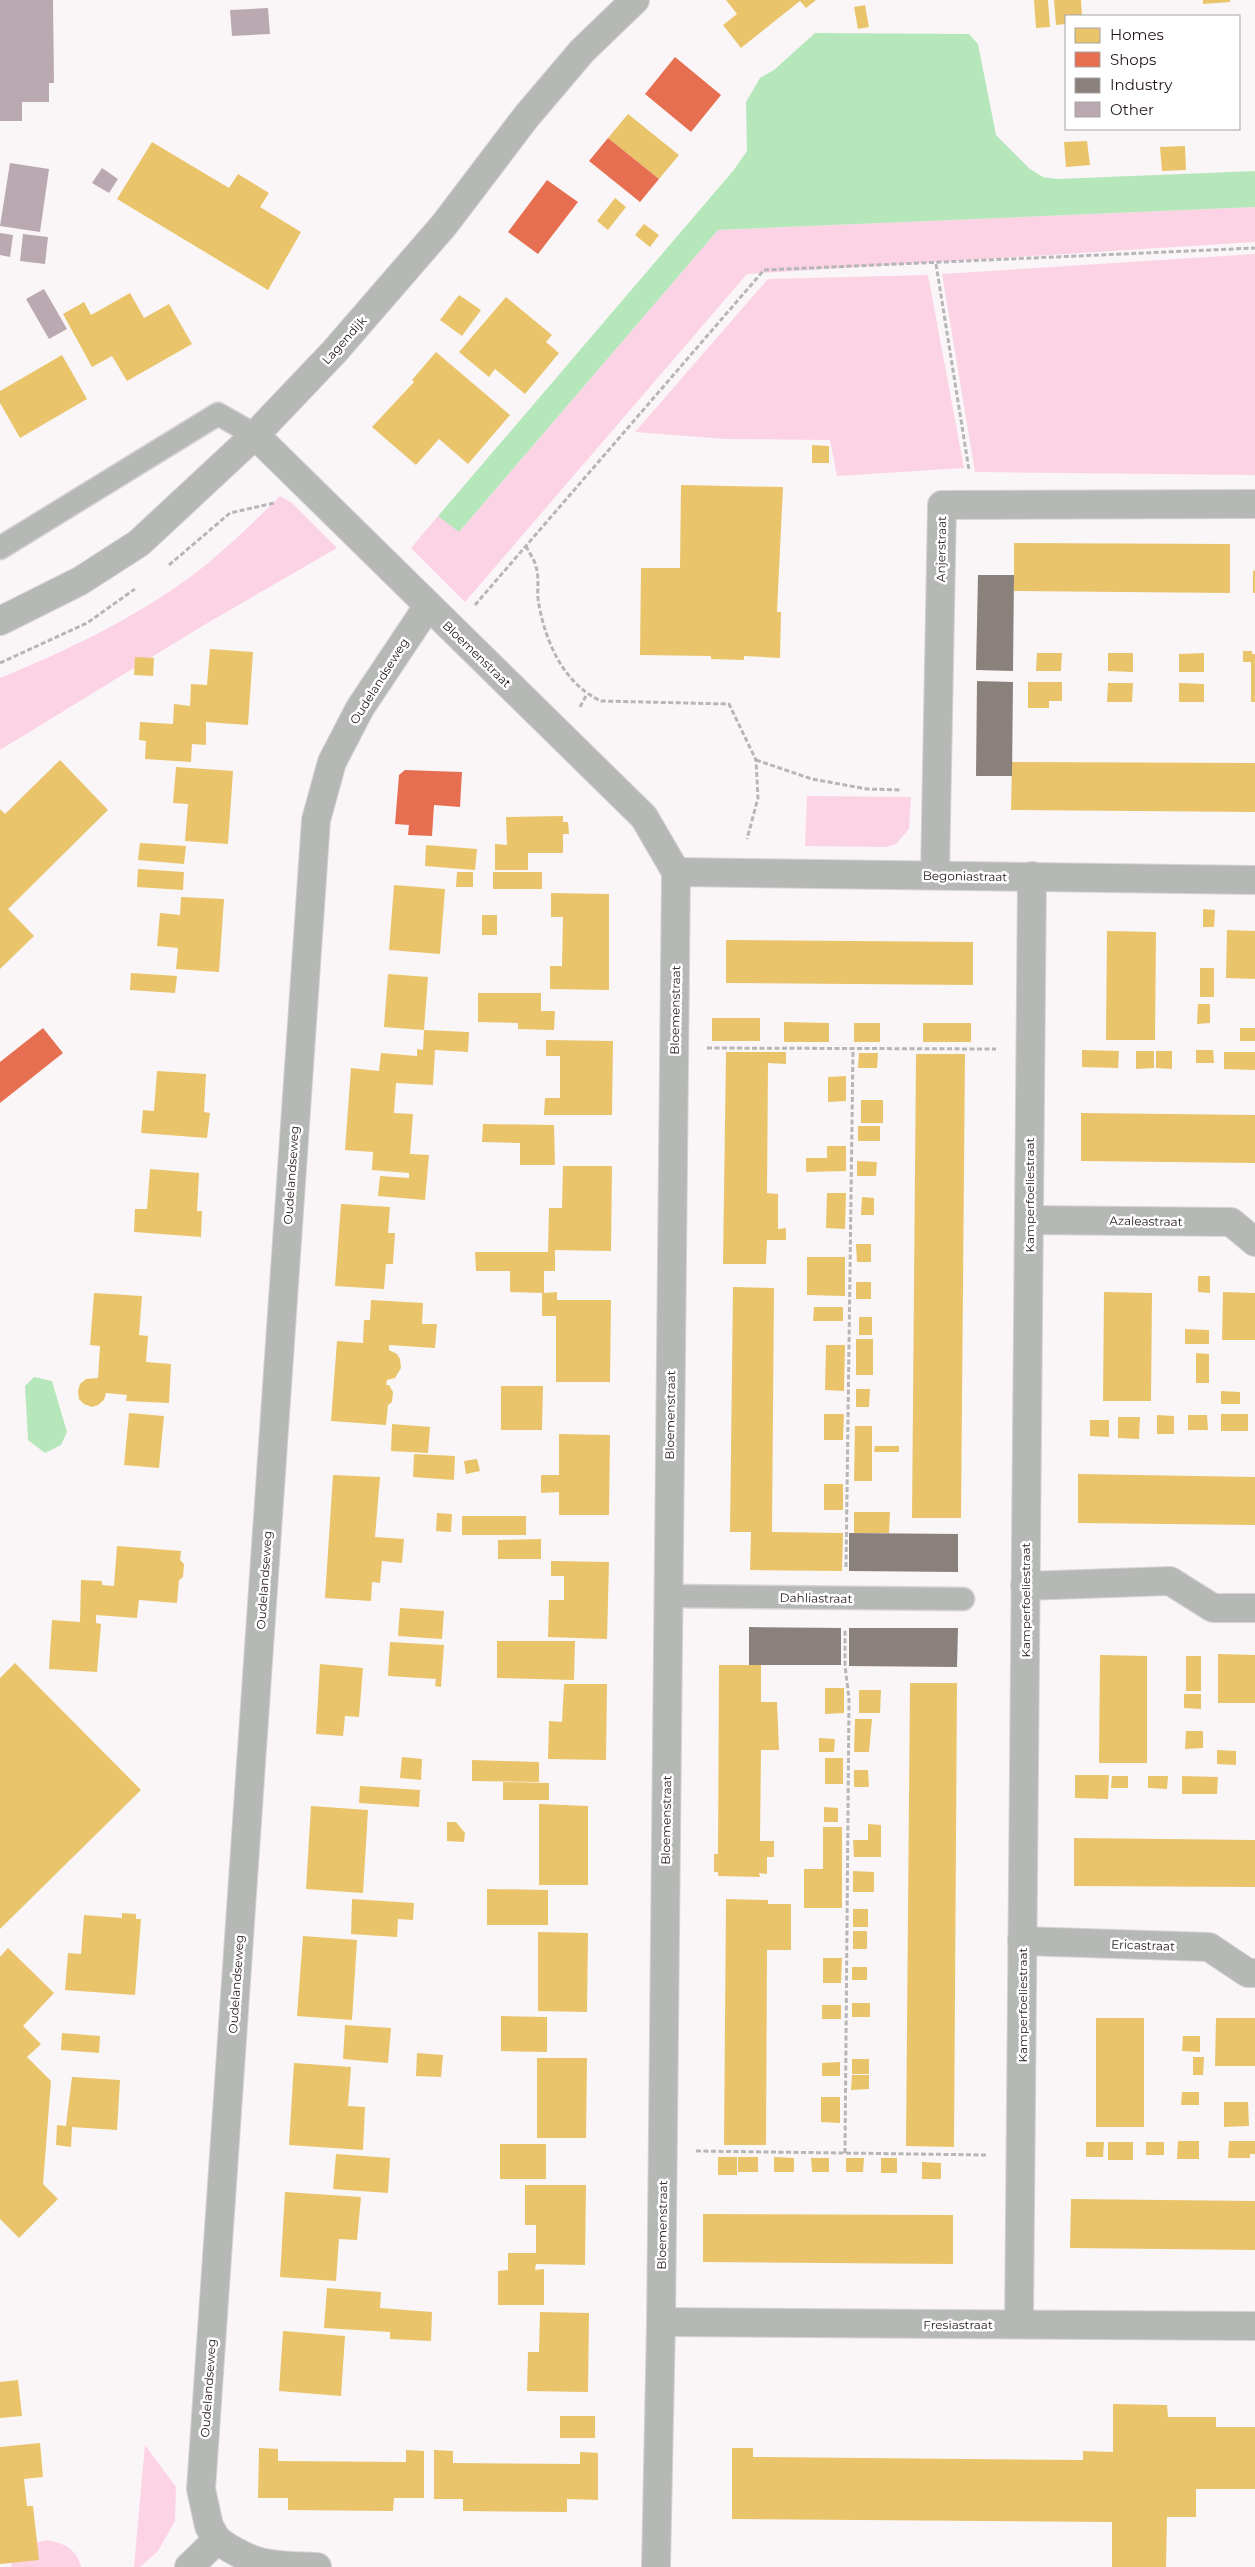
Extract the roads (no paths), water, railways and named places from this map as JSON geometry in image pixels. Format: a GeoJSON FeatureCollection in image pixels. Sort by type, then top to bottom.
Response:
{"type":"FeatureCollection","features":[{"type":"Feature","properties":{"kind":"street","name":"Lagendijk"},"geometry":{"type":"LineString","coordinates":[[0,621],[80,581],[139,543],[255,435],[334,352],[444,225],[526,117],[582,51],[635,0]]}},
{"type":"Feature","properties":{"kind":"street","name":"Bloemenstraat"},"geometry":{"type":"LineString","coordinates":[[255,435],[644,817],[676,872],[661,2322],[656,2567]]}},
{"type":"Feature","properties":{"kind":"street","name":"Anjerstraat"},"geometry":{"type":"LineString","coordinates":[[935,875],[942,505],[1255,504]]}},
{"type":"Feature","properties":{"kind":"street","name":"Oudelandseweg"},"geometry":{"type":"LineString","coordinates":[[217,2540],[209,2526],[201,2489],[316,820],[332,762],[360,708],[428,606]]}},
{"type":"Feature","properties":{"kind":"street","name":"Begoniastraat"},"geometry":{"type":"LineString","coordinates":[[676,872],[1255,880]]}},
{"type":"Feature","properties":{"kind":"street","name":"Kamperfoeliestraat"},"geometry":{"type":"LineString","coordinates":[[1019,2324],[1032,876]]}},
{"type":"Feature","properties":{"kind":"street","name":"Azaleastraat"},"geometry":{"type":"LineString","coordinates":[[1029,1220],[1231,1222],[1255,1242]]}},
{"type":"Feature","properties":{"kind":"street"},"geometry":{"type":"LineString","coordinates":[[1025,1586],[1170,1581],[1213,1608],[1255,1608]]}},
{"type":"Feature","properties":{"kind":"street","name":"Ericastraat"},"geometry":{"type":"LineString","coordinates":[[1022,1940],[1209,1947],[1248,1973],[1255,1973]]}},
{"type":"Feature","properties":{"kind":"street","name":"Fresiastraat"},"geometry":{"type":"LineString","coordinates":[[661,2322],[1255,2326]]}},
{"type":"Feature","properties":{"kind":"street"},"geometry":{"type":"LineString","coordinates":[[189,2567],[217,2540],[236,2554],[260,2564],[317,2567]]}},
{"type":"Feature","properties":{"kind":"lane"},"geometry":{"type":"LineString","coordinates":[[0,548],[218,414],[255,435]]}},
{"type":"Feature","properties":{"kind":"lane","name":"Dahliastraat"},"geometry":{"type":"LineString","coordinates":[[668,1596],[963,1598]]}}]}
